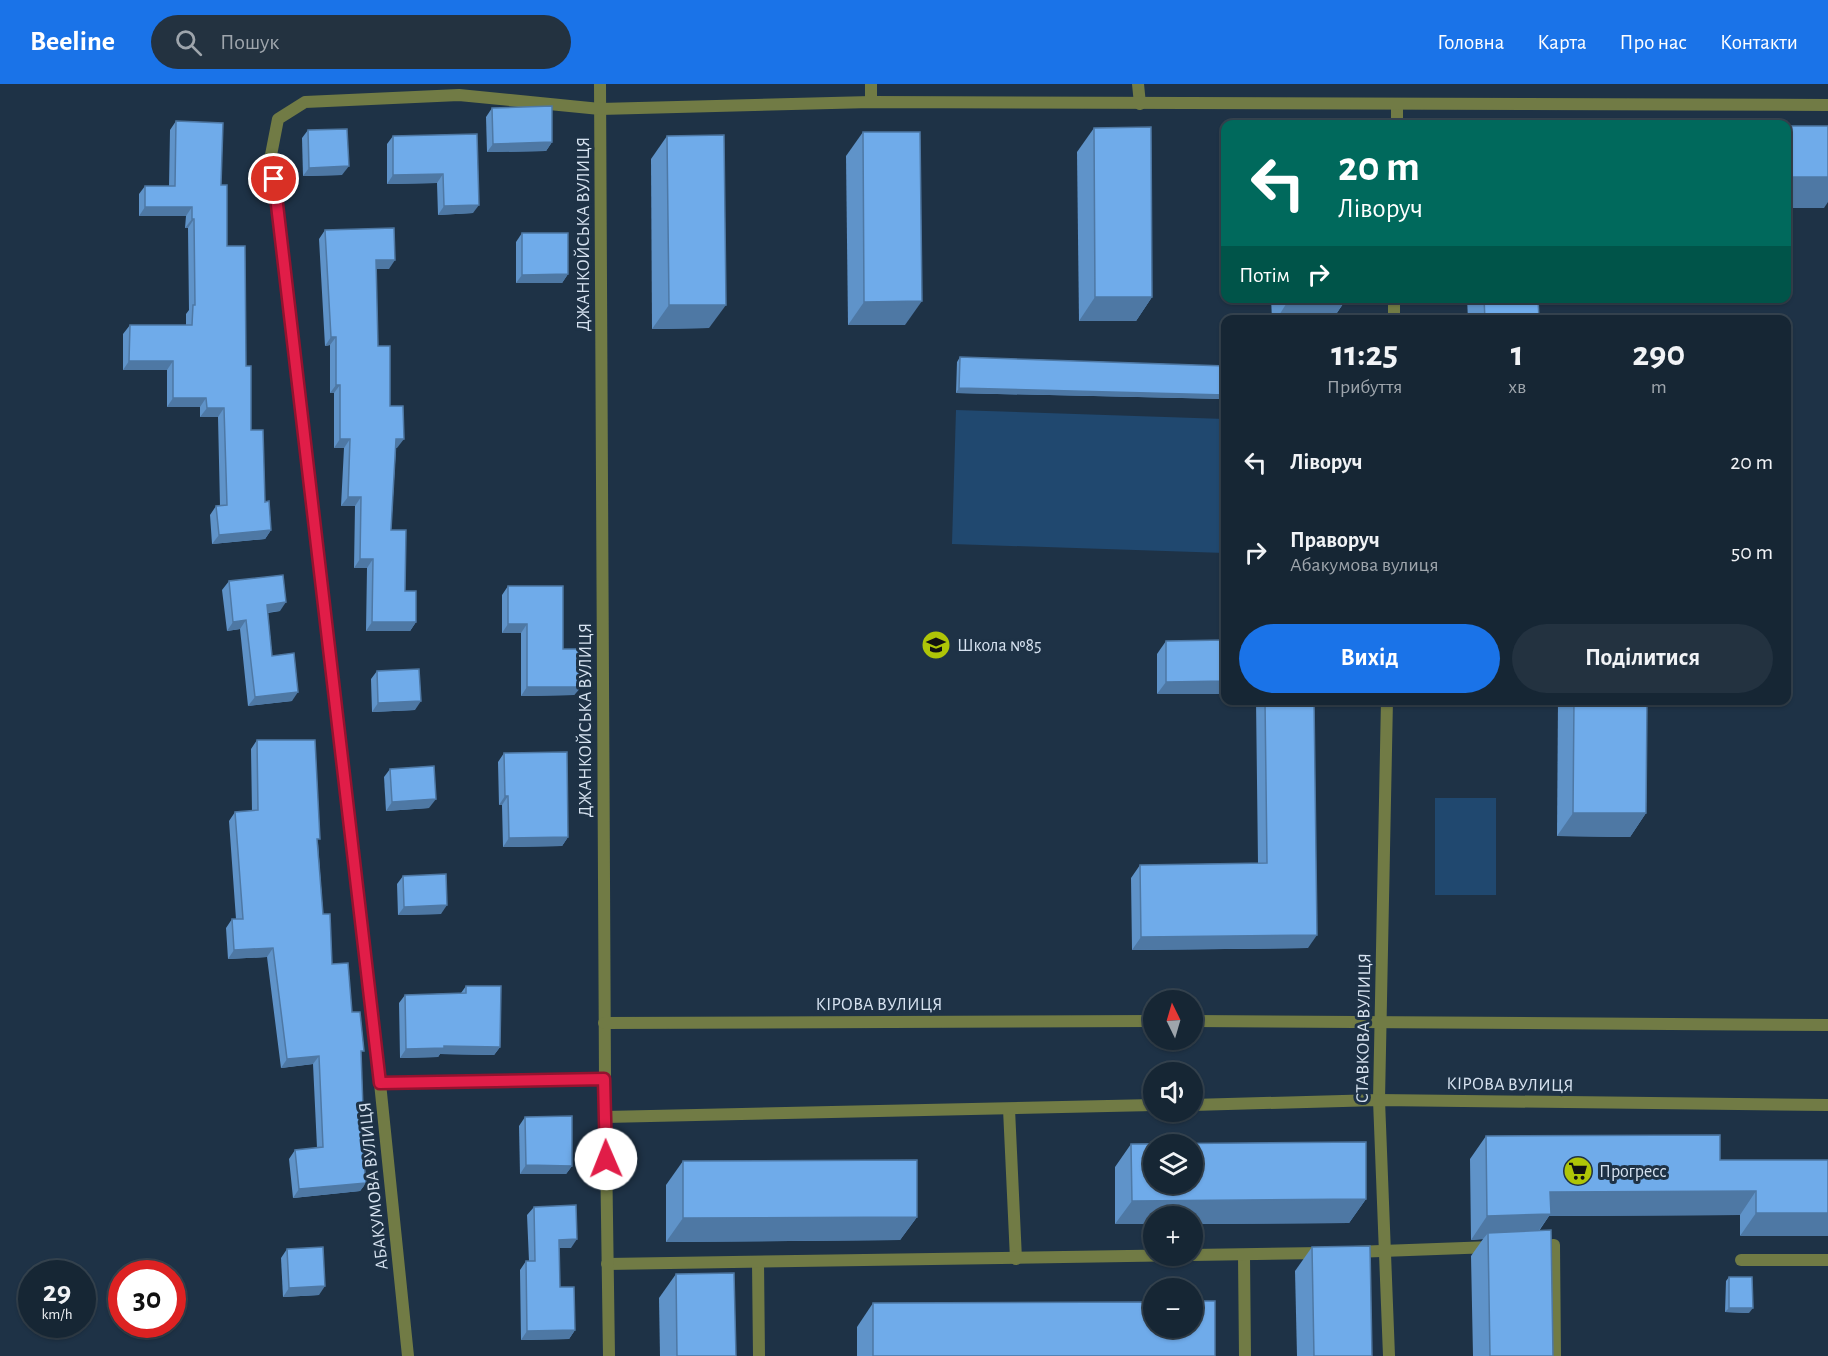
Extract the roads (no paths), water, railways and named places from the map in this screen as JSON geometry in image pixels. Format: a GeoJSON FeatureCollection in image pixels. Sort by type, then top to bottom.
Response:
{"type":"FeatureCollection","features":[{"type":"Feature","properties":{"kind":"street","name":"ДЖАНКОЙСЬКА ВУЛИЦЯ"},"geometry":{"type":"LineString","coordinates":[[600,84],[604,1079],[609,1356]]}},
{"type":"Feature","properties":{"kind":"street"},"geometry":{"type":"LineString","coordinates":[[871,84],[871,102]]}},
{"type":"Feature","properties":{"kind":"street"},"geometry":{"type":"LineString","coordinates":[[1138,84],[1140,104]]}},
{"type":"Feature","properties":{"kind":"street","name":"АБАКУМОВА ВУЛИЦЯ"},"geometry":{"type":"LineString","coordinates":[[408,1356],[380,1083],[271,156],[278,119],[305,102],[459,95],[600,109]]}},
{"type":"Feature","properties":{"kind":"street"},"geometry":{"type":"LineString","coordinates":[[600,109],[871,102],[1397,106],[1828,105]]}},
{"type":"Feature","properties":{"kind":"street"},"geometry":{"type":"LineString","coordinates":[[1397,106],[1397,120]]}},
{"type":"Feature","properties":{"kind":"street","name":"СТАВКОВА ВУЛИЦЯ"},"geometry":{"type":"LineString","coordinates":[[1387,705],[1379,1100],[1389,1356]]}},
{"type":"Feature","properties":{"kind":"street"},"geometry":{"type":"LineString","coordinates":[[1203,1021],[1382,1020],[1828,1025]]}},
{"type":"Feature","properties":{"kind":"street","name":"КІРОВА ВУЛИЦЯ"},"geometry":{"type":"LineString","coordinates":[[604,1023],[1143,1021]]}},
{"type":"Feature","properties":{"kind":"street"},"geometry":{"type":"LineString","coordinates":[[380,1083],[604,1079]]}},
{"type":"Feature","properties":{"kind":"street","name":"КІРОВА ВУЛИЦЯ"},"geometry":{"type":"LineString","coordinates":[[1203,1105],[1379,1100],[1828,1105]]}},
{"type":"Feature","properties":{"kind":"street"},"geometry":{"type":"LineString","coordinates":[[605,1117],[1143,1106]]}},
{"type":"Feature","properties":{"kind":"street"},"geometry":{"type":"LineString","coordinates":[[1009,1109],[1016,1259]]}},
{"type":"Feature","properties":{"kind":"street"},"geometry":{"type":"LineString","coordinates":[[607,1264],[1244,1256],[1554,1245],[1555,1356]]}},
{"type":"Feature","properties":{"kind":"street"},"geometry":{"type":"LineString","coordinates":[[1244,1256],[1245,1356]]}},
{"type":"Feature","properties":{"kind":"street"},"geometry":{"type":"LineString","coordinates":[[1741,1260],[1828,1260]]}},
{"type":"Feature","properties":{"kind":"street"},"geometry":{"type":"LineString","coordinates":[[758,1262],[759,1356]]}},
{"type":"Feature","properties":{"kind":"place","name":"Школа №85"},"geometry":{"type":"Point","coordinates":[936,645]}},
{"type":"Feature","properties":{"kind":"place","name":"Прогресс"},"geometry":{"type":"Point","coordinates":[1578,1171]}}]}
